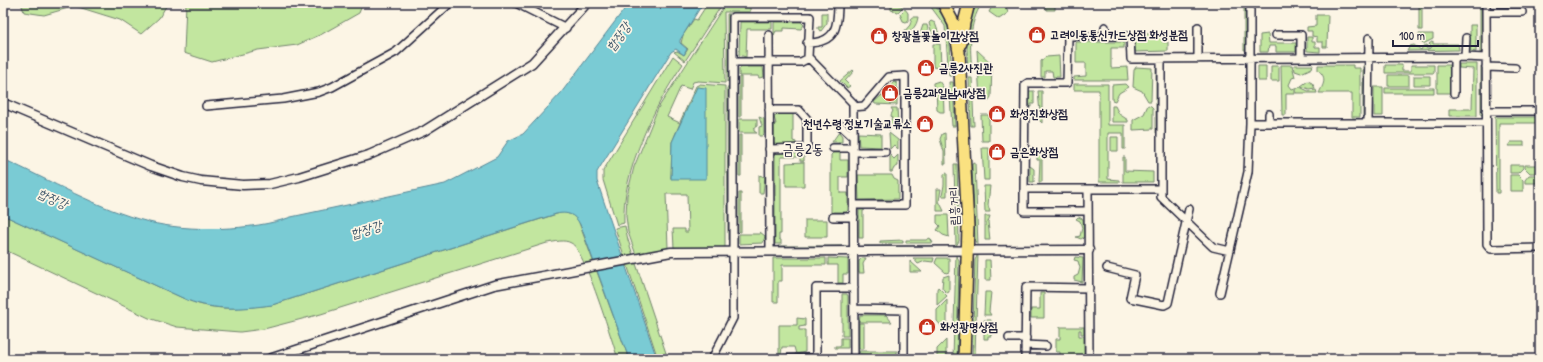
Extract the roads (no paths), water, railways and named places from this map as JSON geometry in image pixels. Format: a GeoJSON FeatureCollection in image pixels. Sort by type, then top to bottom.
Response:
{"type":"FeatureCollection","features":[{"type":"Feature","properties":{"kind":"main road","name":"림흥거리"},"geometry":{"type":"LineString","coordinates":[[944,3],[954,24],[959,52],[968,202],[968,250],[964,359]]}},
{"type":"Feature","properties":{"kind":"main road","name":"림흥거리"},"geometry":{"type":"LineString","coordinates":[[959,52],[969,3]]}},
{"type":"Feature","properties":{"kind":"street"},"geometry":{"type":"LineString","coordinates":[[206,106],[283,99],[319,92],[332,87],[396,52],[450,3]]}},
{"type":"Feature","properties":{"kind":"street"},"geometry":{"type":"LineString","coordinates":[[516,3],[566,28]]}},
{"type":"Feature","properties":{"kind":"street"},"geometry":{"type":"LineString","coordinates":[[3,103],[151,166],[183,177],[201,181],[243,185],[270,184],[369,156],[424,131],[532,63],[566,28],[587,3]]}},
{"type":"Feature","properties":{"kind":"street"},"geometry":{"type":"LineString","coordinates":[[808,43],[821,43],[833,32],[838,22],[838,3]]}},
{"type":"Feature","properties":{"kind":"street"},"geometry":{"type":"LineString","coordinates":[[1220,293],[1248,172],[1250,123],[1250,3]]}},
{"type":"Feature","properties":{"kind":"street"},"geometry":{"type":"LineString","coordinates":[[1486,3],[1488,247],[1540,248]]}},
{"type":"Feature","properties":{"kind":"street"},"geometry":{"type":"LineString","coordinates":[[1486,12],[1522,12]]}},
{"type":"Feature","properties":{"kind":"street"},"geometry":{"type":"LineString","coordinates":[[712,359],[733,318],[732,17],[810,17],[810,33],[808,43],[809,58],[851,100],[853,107],[854,359]]}},
{"type":"Feature","properties":{"kind":"street"},"geometry":{"type":"LineString","coordinates":[[1105,27],[1105,36]]}},
{"type":"Feature","properties":{"kind":"street"},"geometry":{"type":"LineString","coordinates":[[1198,27],[1198,59]]}},
{"type":"Feature","properties":{"kind":"street"},"geometry":{"type":"LineString","coordinates":[[769,35],[770,251]]}},
{"type":"Feature","properties":{"kind":"street"},"geometry":{"type":"LineString","coordinates":[[1276,35],[1301,35],[1301,58]]}},
{"type":"Feature","properties":{"kind":"street"},"geometry":{"type":"LineString","coordinates":[[1088,211],[1024,212],[1025,85],[1028,83],[1067,84],[1068,36],[1130,36],[1130,59],[1486,58]]}},
{"type":"Feature","properties":{"kind":"street"},"geometry":{"type":"LineString","coordinates":[[1368,123],[1369,38]]}},
{"type":"Feature","properties":{"kind":"street"},"geometry":{"type":"LineString","coordinates":[[1465,58],[1466,38]]}},
{"type":"Feature","properties":{"kind":"street"},"geometry":{"type":"LineString","coordinates":[[733,62],[801,62],[809,58]]}},
{"type":"Feature","properties":{"kind":"street"},"geometry":{"type":"LineString","coordinates":[[1454,58],[1454,93]]}},
{"type":"Feature","properties":{"kind":"street"},"geometry":{"type":"LineString","coordinates":[[1161,59],[1161,197],[1213,247],[1230,251]]}},
{"type":"Feature","properties":{"kind":"street"},"geometry":{"type":"LineString","coordinates":[[1486,67],[1516,68]]}},
{"type":"Feature","properties":{"kind":"street"},"geometry":{"type":"LineString","coordinates":[[853,107],[864,106],[889,77],[905,76],[905,205],[854,205]]}},
{"type":"Feature","properties":{"kind":"street"},"geometry":{"type":"LineString","coordinates":[[769,110],[799,110],[807,119],[807,148],[769,149]]}},
{"type":"Feature","properties":{"kind":"street"},"geometry":{"type":"LineString","coordinates":[[1486,111],[1540,111]]}},
{"type":"Feature","properties":{"kind":"street"},"geometry":{"type":"LineString","coordinates":[[1269,114],[1269,123]]}},
{"type":"Feature","properties":{"kind":"street"},"geometry":{"type":"LineString","coordinates":[[1250,123],[1486,123]]}},
{"type":"Feature","properties":{"kind":"street"},"geometry":{"type":"LineString","coordinates":[[840,125],[853,137]]}},
{"type":"Feature","properties":{"kind":"street"},"geometry":{"type":"LineString","coordinates":[[834,148],[884,152]]}},
{"type":"Feature","properties":{"kind":"street"},"geometry":{"type":"LineString","coordinates":[[1024,189],[1161,189]]}},
{"type":"Feature","properties":{"kind":"street"},"geometry":{"type":"LineString","coordinates":[[1088,189],[1089,359]]}},
{"type":"Feature","properties":{"kind":"street"},"geometry":{"type":"LineString","coordinates":[[1107,268],[1135,275],[1130,298],[1164,305],[1168,303],[1189,209]]}},
{"type":"Feature","properties":{"kind":"street"},"geometry":{"type":"LineString","coordinates":[[833,217],[854,217]]}},
{"type":"Feature","properties":{"kind":"street"},"geometry":{"type":"LineString","coordinates":[[269,359],[494,285],[671,252],[1089,250]]}},
{"type":"Feature","properties":{"kind":"street"},"geometry":{"type":"LineString","coordinates":[[1026,359],[1026,287],[1089,288]]}},
{"type":"Feature","properties":{"kind":"street"},"geometry":{"type":"LineString","coordinates":[[785,358],[816,359],[816,288],[854,288]]}},
{"type":"Feature","properties":{"kind":"street"},"geometry":{"type":"LineString","coordinates":[[854,309],[904,310],[904,359]]}},
{"type":"Feature","properties":{"kind":"street"},"geometry":{"type":"LineString","coordinates":[[1009,338],[1046,346]]}},
{"type":"Feature","properties":{"kind":"water","name":"합장강"},"geometry":{"type":"Polygon","coordinates":[[[629,3],[703,3],[680,40],[680,43],[687,49],[684,55],[676,49],[671,52],[597,172],[597,181],[657,359],[629,359],[582,229],[575,218],[565,213],[556,214],[272,305],[229,308],[208,306],[187,300],[3,215],[3,159],[74,194],[111,210],[149,222],[201,229],[239,227],[276,222],[291,217],[445,184],[497,157],[508,141],[523,134],[561,93],[629,3]]]}},
{"type":"Feature","properties":{"kind":"water"},"geometry":{"type":"Polygon","coordinates":[[[697,87],[706,88],[706,179],[671,179],[672,142],[697,87]]]}},
{"type":"Feature","properties":{"kind":"place","name":"고려이동통신카드상점 화성분점"},"geometry":{"type":"Point","coordinates":[1037,35]}},
{"type":"Feature","properties":{"kind":"place","name":"창광불꽃놀이감상점"},"geometry":{"type":"Point","coordinates":[879,36]}},
{"type":"Feature","properties":{"kind":"place","name":"금릉2사진관"},"geometry":{"type":"Point","coordinates":[926,68]}},
{"type":"Feature","properties":{"kind":"place","name":"금릉2과일남새상점"},"geometry":{"type":"Point","coordinates":[890,93]}},
{"type":"Feature","properties":{"kind":"place","name":"화성진화상점"},"geometry":{"type":"Point","coordinates":[997,114]}},
{"type":"Feature","properties":{"kind":"place","name":"천년수령 정보기술교류소"},"geometry":{"type":"Point","coordinates":[925,124]}},
{"type":"Feature","properties":{"kind":"place","name":"금은화상점"},"geometry":{"type":"Point","coordinates":[997,152]}},
{"type":"Feature","properties":{"kind":"place","name":"화성광명상점"},"geometry":{"type":"Point","coordinates":[927,327]}},
{"type":"Feature","properties":{"kind":"district","name":"금릉2동"},"geometry":{"type":"Point","coordinates":[803,149]}}]}
